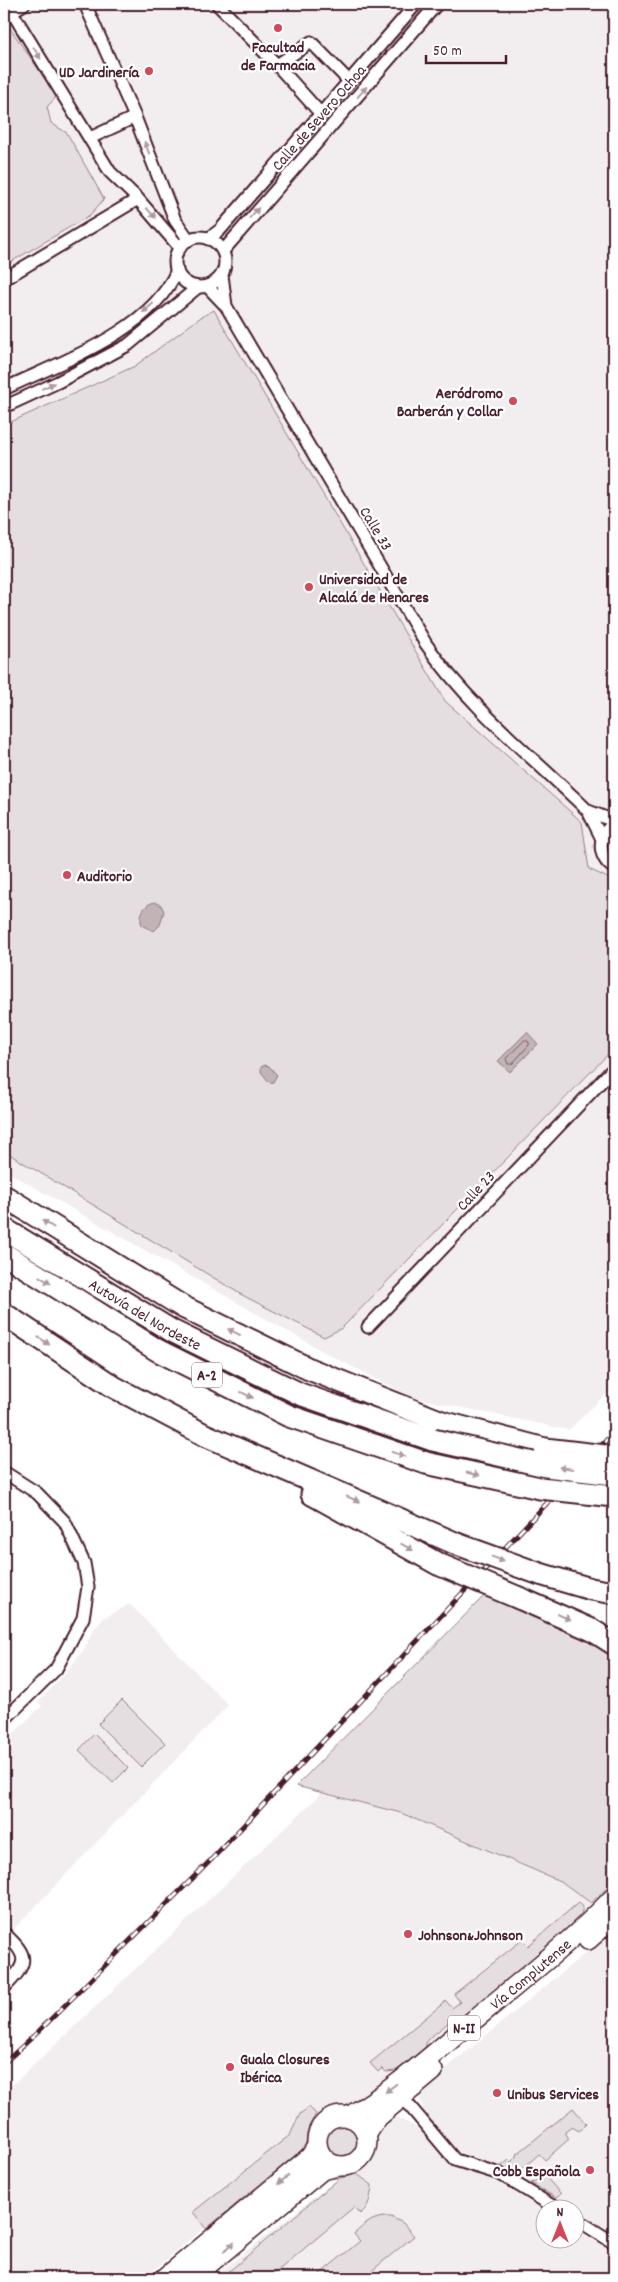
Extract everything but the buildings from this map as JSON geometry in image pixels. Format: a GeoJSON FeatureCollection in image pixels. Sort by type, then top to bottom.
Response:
{"type":"FeatureCollection","features":[{"type":"Feature","properties":{"kind":"highway"},"geometry":{"type":"LineString","coordinates":[[4,1196],[183,1307],[438,1430]]}},
{"type":"Feature","properties":{"kind":"highway","name":"Autovía del Nordeste"},"geometry":{"type":"LineString","coordinates":[[4,1229],[172,1331],[300,1394],[438,1430]]}},
{"type":"Feature","properties":{"kind":"highway","name":"A-2"},"geometry":{"type":"LineString","coordinates":[[4,1254],[157,1350],[298,1419],[426,1463],[540,1488],[614,1496]]}},
{"type":"Feature","properties":{"kind":"highway"},"geometry":{"type":"LineString","coordinates":[[4,1314],[134,1398],[177,1429],[305,1490],[438,1564],[592,1630],[614,1644]]}},
{"type":"Feature","properties":{"kind":"highway"},"geometry":{"type":"LineString","coordinates":[[172,1331],[303,1383],[438,1430],[545,1449],[614,1457]]}},
{"type":"Feature","properties":{"kind":"highway"},"geometry":{"type":"LineString","coordinates":[[134,1398],[206,1435],[457,1544],[540,1574],[614,1593]]}},
{"type":"Feature","properties":{"kind":"highway","name":"A-2"},"geometry":{"type":"LineString","coordinates":[[438,1430],[546,1466],[614,1474]]}},
{"type":"Feature","properties":{"kind":"main road","name":"Vía Complutense"},"geometry":{"type":"LineString","coordinates":[[348,2117],[369,2105],[411,2072],[578,1934],[614,1897]]}},
{"type":"Feature","properties":{"kind":"main road","name":"Vía Complutense"},"geometry":{"type":"LineString","coordinates":[[366,2135],[378,2117],[614,1917]]}},
{"type":"Feature","properties":{"kind":"main road","name":"N-II"},"geometry":{"type":"LineString","coordinates":[[165,2278],[310,2158],[318,2146],[317,2138],[325,2123],[340,2117],[348,2117]]}},
{"type":"Feature","properties":{"kind":"main road"},"geometry":{"type":"LineString","coordinates":[[348,2117],[359,2124],[366,2135]]}},
{"type":"Feature","properties":{"kind":"main road","name":"N-II"},"geometry":{"type":"LineString","coordinates":[[192,2278],[322,2170],[346,2166],[360,2158],[364,2151],[366,2135]]}},
{"type":"Feature","properties":{"kind":"main road"},"geometry":{"type":"LineString","coordinates":[[318,2146],[325,2159],[338,2166]]}},
{"type":"Feature","properties":{"kind":"street"},"geometry":{"type":"LineString","coordinates":[[24,4],[8,10],[110,172],[138,199],[180,248]]}},
{"type":"Feature","properties":{"kind":"street"},"geometry":{"type":"LineString","coordinates":[[85,4],[135,117],[175,220],[189,240]]}},
{"type":"Feature","properties":{"kind":"street"},"geometry":{"type":"LineString","coordinates":[[217,4],[277,65],[321,114]]}},
{"type":"Feature","properties":{"kind":"street","name":"Calle de Severo Ochoa"},"geometry":{"type":"LineString","coordinates":[[208,238],[220,230],[416,4]]}},
{"type":"Feature","properties":{"kind":"street","name":"Calle de Severo Ochoa"},"geometry":{"type":"LineString","coordinates":[[223,251],[437,4]]}},
{"type":"Feature","properties":{"kind":"street"},"geometry":{"type":"LineString","coordinates":[[277,65],[311,42],[349,81]]}},
{"type":"Feature","properties":{"kind":"street"},"geometry":{"type":"LineString","coordinates":[[90,138],[135,117]]}},
{"type":"Feature","properties":{"kind":"street"},"geometry":{"type":"LineString","coordinates":[[4,279],[138,199]]}},
{"type":"Feature","properties":{"kind":"street"},"geometry":{"type":"LineString","coordinates":[[4,389],[118,332],[164,294],[177,270],[176,255],[180,248],[189,240],[208,238],[223,251],[225,261],[222,275],[202,286],[128,345],[58,382],[4,407]]}},
{"type":"Feature","properties":{"kind":"street"},"geometry":{"type":"LineString","coordinates":[[177,270],[189,284],[202,286]]}},
{"type":"Feature","properties":{"kind":"street","name":"Calle 33"},"geometry":{"type":"LineString","coordinates":[[222,275],[226,306]]}},
{"type":"Feature","properties":{"kind":"street","name":"Calle 33"},"geometry":{"type":"LineString","coordinates":[[202,286],[226,306],[426,644],[446,673],[588,811],[614,823]]}},
{"type":"Feature","properties":{"kind":"street","name":"Calle 33"},"geometry":{"type":"LineString","coordinates":[[588,811],[602,839],[602,855],[614,868]]}},
{"type":"Feature","properties":{"kind":"street"},"geometry":{"type":"LineString","coordinates":[[602,839],[605,832],[614,823]]}},
{"type":"Feature","properties":{"kind":"street","name":"Calle 23"},"geometry":{"type":"LineString","coordinates":[[368,1327],[612,1076]]}},
{"type":"Feature","properties":{"kind":"street"},"geometry":{"type":"LineString","coordinates":[[4,1472],[37,1492],[65,1522],[84,1563],[88,1587],[83,1618],[56,1669],[4,1720]]}},
{"type":"Feature","properties":{"kind":"street"},"geometry":{"type":"LineString","coordinates":[[4,1933],[22,1953],[23,1965],[20,1971],[4,1988]]}},
{"type":"Feature","properties":{"kind":"street"},"geometry":{"type":"LineString","coordinates":[[402,2097],[455,2160],[500,2174],[543,2200]]}},
{"type":"Feature","properties":{"kind":"street"},"geometry":{"type":"LineString","coordinates":[[586,2226],[614,2243]]}},
{"type":"Feature","properties":{"kind":"shaded area","name":"Universidad de Alcalá de Henares"},"geometry":{"type":"Polygon","coordinates":[[[4,4],[614,4],[614,1386],[569,1430],[411,1397],[326,1353],[4,1170],[4,4]]]}},
{"type":"Feature","properties":{"kind":"shaded area"},"geometry":{"type":"Polygon","coordinates":[[[7,24],[57,96],[47,107],[51,123],[67,133],[104,199],[90,215],[4,266],[4,26],[7,24]]]}},
{"type":"Feature","properties":{"kind":"shaded area"},"geometry":{"type":"Polygon","coordinates":[[[214,310],[445,701],[582,822],[589,869],[614,881],[614,1048],[342,1328],[324,1337],[242,1295],[4,1151],[4,425],[135,366],[201,317],[214,310]]]}},
{"type":"Feature","properties":{"kind":"shaded area"},"geometry":{"type":"Polygon","coordinates":[[[485,1595],[573,1630],[614,1654],[614,1881],[591,1903],[562,1882],[401,1813],[296,1786],[485,1595]]]}},
{"type":"Feature","properties":{"kind":"shaded area"},"geometry":{"type":"Polygon","coordinates":[[[130,1604],[228,1705],[10,1933],[4,1926],[4,1742],[42,1706],[38,1702],[65,1674],[85,1648],[92,1631],[104,1618],[130,1604]]]}},
{"type":"Feature","properties":{"kind":"shaded area"},"geometry":{"type":"Polygon","coordinates":[[[122,1700],[165,1743],[141,1767],[98,1724],[122,1700]]]}},
{"type":"Feature","properties":{"kind":"shaded area"},"geometry":{"type":"Polygon","coordinates":[[[94,1734],[128,1768],[113,1783],[79,1750],[94,1734]]]}},
{"type":"Feature","properties":{"kind":"shaded area"},"geometry":{"type":"Polygon","coordinates":[[[322,1793],[401,1813],[562,1882],[591,1903],[579,1924],[359,2099],[144,2278],[4,2278],[4,2093],[322,1793]]]}},
{"type":"Feature","properties":{"kind":"shaded area"},"geometry":{"type":"Polygon","coordinates":[[[579,1902],[583,1907],[580,1918],[455,2024],[448,2023],[427,2040],[425,2050],[396,2071],[386,2072],[382,2068],[378,2072],[370,2063],[446,2001],[452,2008],[460,2002],[454,1994],[522,1940],[528,1946],[579,1902]]]}},
{"type":"Feature","properties":{"kind":"shaded area"},"geometry":{"type":"Polygon","coordinates":[[[614,1929],[614,2236],[586,2218],[586,2200],[556,2200],[501,2166],[458,2152],[424,2112],[418,2092],[614,1929]]]}},
{"type":"Feature","properties":{"kind":"shaded area"},"geometry":{"type":"Polygon","coordinates":[[[309,2107],[316,2114],[309,2126],[305,2147],[206,2229],[193,2212],[290,2135],[300,2114],[309,2107]]]}},
{"type":"Feature","properties":{"kind":"shaded area"},"geometry":{"type":"Polygon","coordinates":[[[573,2108],[586,2124],[579,2131],[572,2127],[565,2132],[569,2139],[545,2160],[539,2154],[515,2175],[500,2167],[509,2160],[511,2162],[516,2155],[573,2108]]]}},
{"type":"Feature","properties":{"kind":"shaded area"},"geometry":{"type":"Polygon","coordinates":[[[393,2115],[421,2130],[453,2166],[489,2177],[536,2206],[536,2250],[586,2250],[586,2235],[614,2252],[614,2278],[212,2278],[342,2175],[368,2162],[380,2127],[393,2115]]]}},
{"type":"Feature","properties":{"kind":"shaded area"},"geometry":{"type":"Polygon","coordinates":[[[342,2124],[354,2129],[359,2141],[354,2153],[342,2158],[330,2153],[325,2141],[330,2129],[342,2124]]]}},
{"type":"Feature","properties":{"kind":"shaded area"},"geometry":{"type":"Polygon","coordinates":[[[357,2174],[372,2185],[367,2205],[360,2214],[354,2207],[269,2278],[221,2278],[340,2178],[357,2174]]]}},
{"type":"Feature","properties":{"kind":"shaded area"},"geometry":{"type":"Polygon","coordinates":[[[544,2175],[561,2194],[556,2198],[531,2183],[544,2175]]]}},
{"type":"Feature","properties":{"kind":"shaded area"},"geometry":{"type":"Polygon","coordinates":[[[391,2217],[403,2223],[414,2236],[363,2278],[315,2278],[360,2241],[354,2234],[362,2227],[375,2219],[391,2217]]]}},
{"type":"Feature","properties":{"kind":"water"},"geometry":{"type":"Polygon","coordinates":[[[155,902],[161,905],[164,911],[160,925],[154,931],[142,925],[141,914],[148,905],[155,902]]]}},
{"type":"Feature","properties":{"kind":"water"},"geometry":{"type":"Polygon","coordinates":[[[527,1032],[538,1044],[510,1072],[498,1061],[527,1032]]]}},
{"type":"Feature","properties":{"kind":"water"},"geometry":{"type":"Polygon","coordinates":[[[269,1066],[277,1075],[273,1082],[270,1083],[261,1072],[261,1067],[269,1066]]]}},
{"type":"Feature","properties":{"kind":"railway"},"geometry":{"type":"LineString","coordinates":[[4,2063],[38,2032],[210,1861],[614,1432]]}},
{"type":"Feature","properties":{"kind":"place","name":"Facultad de Farmacia"},"geometry":{"type":"Point","coordinates":[278,28]}},
{"type":"Feature","properties":{"kind":"place","name":"UD Jardinería"},"geometry":{"type":"Point","coordinates":[149,71]}},
{"type":"Feature","properties":{"kind":"place","name":"Aeródromo Barberán y Collar"},"geometry":{"type":"Point","coordinates":[513,401]}},
{"type":"Feature","properties":{"kind":"place","name":"Universidad de Alcalá de Henares"},"geometry":{"type":"Point","coordinates":[309,587]}},
{"type":"Feature","properties":{"kind":"place","name":"Auditorio"},"geometry":{"type":"Point","coordinates":[67,875]}},
{"type":"Feature","properties":{"kind":"place","name":"Johnson&Johnson"},"geometry":{"type":"Point","coordinates":[408,1934]}},
{"type":"Feature","properties":{"kind":"place","name":"Guala Closures Ibérica"},"geometry":{"type":"Point","coordinates":[230,2067]}},
{"type":"Feature","properties":{"kind":"place","name":"Unibus Services"},"geometry":{"type":"Point","coordinates":[497,2093]}},
{"type":"Feature","properties":{"kind":"place","name":"Cobb Española"},"geometry":{"type":"Point","coordinates":[590,2170]}}]}
